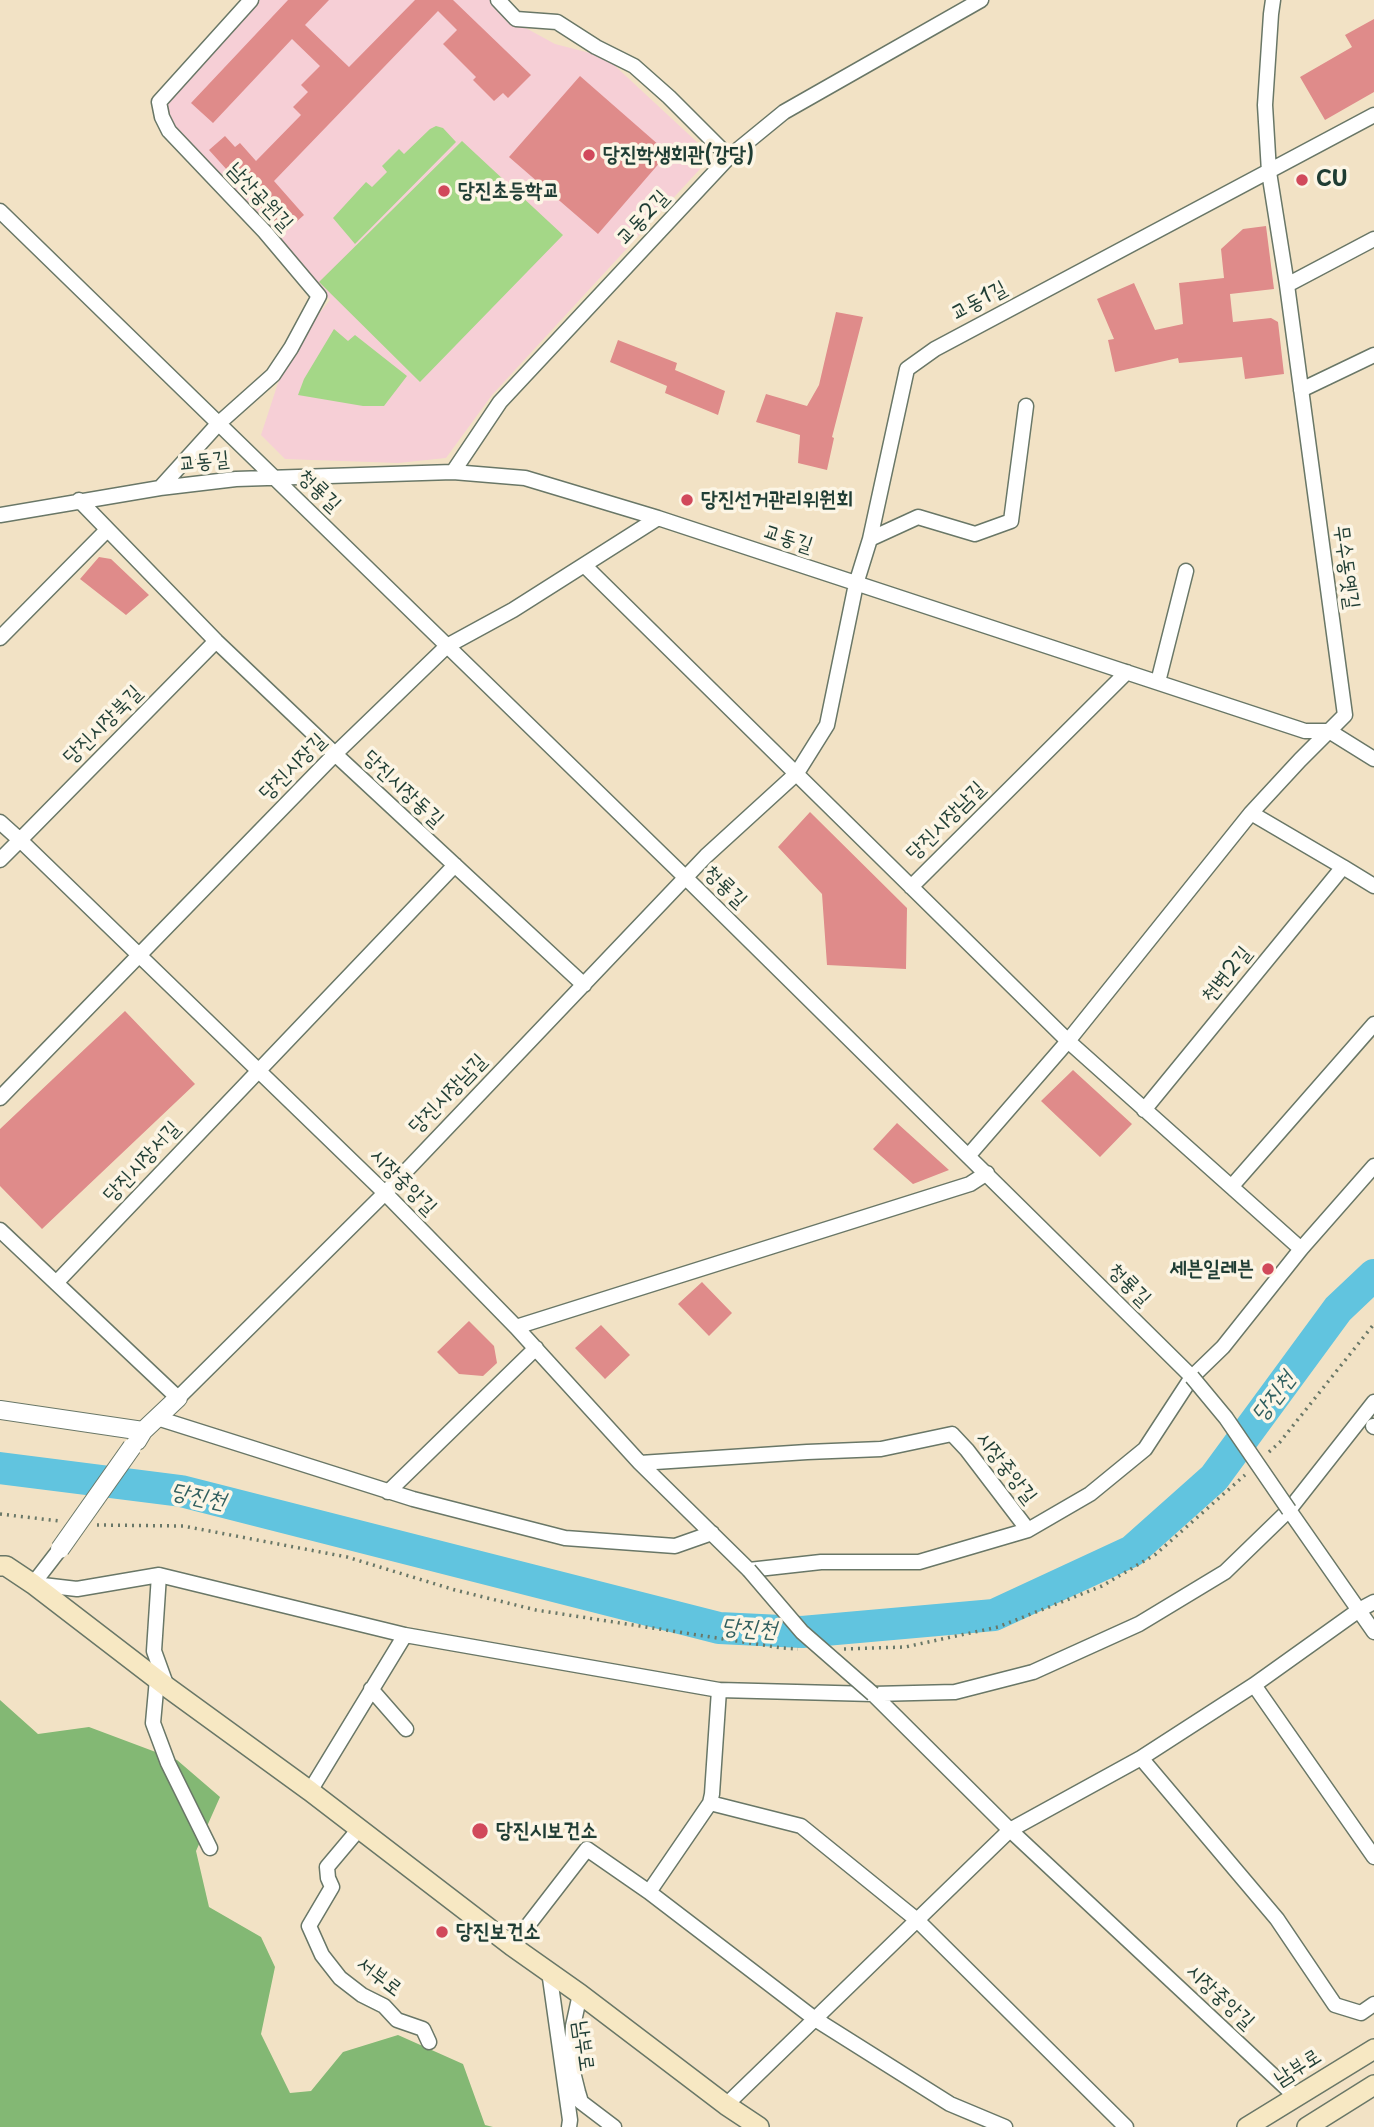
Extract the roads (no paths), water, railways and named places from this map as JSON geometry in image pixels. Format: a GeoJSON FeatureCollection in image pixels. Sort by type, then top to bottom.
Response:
{"type":"FeatureCollection","features":[{"type":"Feature","properties":{"kind":"main road"},"geometry":{"type":"LineString","coordinates":[[0,1566],[6,1566],[33,1584],[512,1946],[550,1971],[726,2105],[759,2127]]}},
{"type":"Feature","properties":{"kind":"main road","name":"남부로"},"geometry":{"type":"LineString","coordinates":[[1247,2127],[1374,2049]]}},
{"type":"Feature","properties":{"kind":"main road"},"geometry":{"type":"LineString","coordinates":[[1319,2124],[1374,2085]]}},
{"type":"Feature","properties":{"kind":"street","name":"남산공원길"},"geometry":{"type":"LineString","coordinates":[[218,424],[272,375],[291,348],[319,296],[265,232],[169,131],[162,117],[159,102],[251,0]]}},
{"type":"Feature","properties":{"kind":"street"},"geometry":{"type":"LineString","coordinates":[[498,0],[516,19],[556,22],[596,47],[634,66],[729,157]]}},
{"type":"Feature","properties":{"kind":"street","name":"교동2길"},"geometry":{"type":"LineString","coordinates":[[453,472],[500,402],[729,157],[784,112],[981,0]]}},
{"type":"Feature","properties":{"kind":"street","name":"무수동옛길"},"geometry":{"type":"LineString","coordinates":[[969,1155],[1068,1041],[1251,813],[1345,715],[1287,285],[1269,172],[1265,105],[1273,0]]}},
{"type":"Feature","properties":{"kind":"street","name":"교동1길"},"geometry":{"type":"LineString","coordinates":[[856,584],[870,539],[907,369],[935,349],[1374,115]]}},
{"type":"Feature","properties":{"kind":"street","name":"청룡길"},"geometry":{"type":"LineString","coordinates":[[0,211],[686,878],[1192,1377],[1226,1418],[1374,1632]]}},
{"type":"Feature","properties":{"kind":"street"},"geometry":{"type":"LineString","coordinates":[[1287,285],[1374,239]]}},
{"type":"Feature","properties":{"kind":"street"},"geometry":{"type":"LineString","coordinates":[[1301,390],[1374,355]]}},
{"type":"Feature","properties":{"kind":"street"},"geometry":{"type":"LineString","coordinates":[[870,539],[918,517],[975,534],[1011,521],[1026,406]]}},
{"type":"Feature","properties":{"kind":"street"},"geometry":{"type":"LineString","coordinates":[[160,488],[218,424]]}},
{"type":"Feature","properties":{"kind":"street","name":"교동길"},"geometry":{"type":"LineString","coordinates":[[0,515],[79,500],[236,479],[453,472],[525,478],[658,518],[1305,731],[1329,731],[1374,759]]}},
{"type":"Feature","properties":{"kind":"street","name":"당진시장동길"},"geometry":{"type":"LineString","coordinates":[[79,500],[216,640],[584,985]]}},
{"type":"Feature","properties":{"kind":"street","name":"당진시장길"},"geometry":{"type":"LineString","coordinates":[[0,1098],[335,754],[447,646],[513,610],[658,518]]}},
{"type":"Feature","properties":{"kind":"street"},"geometry":{"type":"LineString","coordinates":[[0,638],[107,530]]}},
{"type":"Feature","properties":{"kind":"street","name":"당진시장남길"},"geometry":{"type":"LineString","coordinates":[[585,566],[911,887],[1127,672]]}},
{"type":"Feature","properties":{"kind":"street"},"geometry":{"type":"LineString","coordinates":[[1158,682],[1186,571]]}},
{"type":"Feature","properties":{"kind":"street","name":"당진시장남길"},"geometry":{"type":"LineString","coordinates":[[60,1549],[132,1447],[157,1418],[385,1193],[706,856],[797,773],[827,725],[856,584]]}},
{"type":"Feature","properties":{"kind":"street","name":"당진시장북길"},"geometry":{"type":"LineString","coordinates":[[0,860],[216,640]]}},
{"type":"Feature","properties":{"kind":"street"},"geometry":{"type":"LineString","coordinates":[[1251,813],[1374,886]]}},
{"type":"Feature","properties":{"kind":"street"},"geometry":{"type":"LineString","coordinates":[[0,821],[139,953]]}},
{"type":"Feature","properties":{"kind":"street"},"geometry":{"type":"LineString","coordinates":[[258,1070],[455,865]]}},
{"type":"Feature","properties":{"kind":"street","name":"천변2길"},"geometry":{"type":"LineString","coordinates":[[1144,1110],[1343,867]]}},
{"type":"Feature","properties":{"kind":"street"},"geometry":{"type":"LineString","coordinates":[[911,887],[1068,1041],[1301,1249]]}},
{"type":"Feature","properties":{"kind":"street","name":"시장중앙길"},"geometry":{"type":"LineString","coordinates":[[139,953],[385,1193],[516,1327],[640,1463],[748,1570],[802,1632],[873,1695],[1010,1830],[1296,2097]]}},
{"type":"Feature","properties":{"kind":"street"},"geometry":{"type":"LineString","coordinates":[[1231,1186],[1374,1024]]}},
{"type":"Feature","properties":{"kind":"street","name":"당진시장서길"},"geometry":{"type":"LineString","coordinates":[[56,1283],[258,1070]]}},
{"type":"Feature","properties":{"kind":"street"},"geometry":{"type":"LineString","coordinates":[[1192,1377],[1223,1348],[1301,1249],[1374,1166]]}},
{"type":"Feature","properties":{"kind":"street"},"geometry":{"type":"LineString","coordinates":[[516,1327],[970,1184],[986,1173]]}},
{"type":"Feature","properties":{"kind":"street"},"geometry":{"type":"LineString","coordinates":[[0,1230],[178,1398]]}},
{"type":"Feature","properties":{"kind":"street"},"geometry":{"type":"LineString","coordinates":[[388,1492],[536,1348]]}},
{"type":"Feature","properties":{"kind":"street","name":"시장중앙길"},"geometry":{"type":"LineString","coordinates":[[640,1463],[881,1449],[952,1434],[1028,1530],[1090,1494],[1145,1449],[1192,1377]]}},
{"type":"Feature","properties":{"kind":"street"},"geometry":{"type":"LineString","coordinates":[[33,1584],[77,1589],[159,1575],[405,1634],[719,1690],[873,1695],[955,1692],[1033,1672],[1139,1624],[1225,1572],[1289,1510],[1374,1402]]}},
{"type":"Feature","properties":{"kind":"street"},"geometry":{"type":"LineString","coordinates":[[0,1410],[144,1432]]}},
{"type":"Feature","properties":{"kind":"street"},"geometry":{"type":"LineString","coordinates":[[157,1418],[388,1492],[565,1538],[675,1546],[712,1533]]}},
{"type":"Feature","properties":{"kind":"street"},"geometry":{"type":"LineString","coordinates":[[748,1570],[821,1562],[919,1562],[1028,1530]]}},
{"type":"Feature","properties":{"kind":"street"},"geometry":{"type":"LineString","coordinates":[[33,1584],[60,1549]]}},
{"type":"Feature","properties":{"kind":"street"},"geometry":{"type":"LineString","coordinates":[[159,1575],[154,1651],[162,1683],[153,1723],[168,1763],[210,1848]]}},
{"type":"Feature","properties":{"kind":"street"},"geometry":{"type":"LineString","coordinates":[[726,2105],[1010,1830],[1141,1758],[1254,1685],[1374,1602]]}},
{"type":"Feature","properties":{"kind":"street"},"geometry":{"type":"LineString","coordinates":[[310,1791],[405,1634]]}},
{"type":"Feature","properties":{"kind":"street"},"geometry":{"type":"LineString","coordinates":[[1254,1685],[1374,1857]]}},
{"type":"Feature","properties":{"kind":"street"},"geometry":{"type":"LineString","coordinates":[[371,1689],[406,1729]]}},
{"type":"Feature","properties":{"kind":"street"},"geometry":{"type":"LineString","coordinates":[[649,1892],[710,1803],[719,1690]]}},
{"type":"Feature","properties":{"kind":"street"},"geometry":{"type":"LineString","coordinates":[[1141,1758],[1277,1919],[1335,2005],[1361,2013],[1374,2004]]}},
{"type":"Feature","properties":{"kind":"street"},"geometry":{"type":"LineString","coordinates":[[710,1803],[801,1826],[917,1920],[1125,2127]]}},
{"type":"Feature","properties":{"kind":"street","name":"서부로"},"geometry":{"type":"LineString","coordinates":[[359,1829],[327,1867],[332,1888],[309,1926],[322,1955],[340,1978],[362,1995],[384,2006],[397,2020],[423,2029],[429,2042]]}},
{"type":"Feature","properties":{"kind":"street"},"geometry":{"type":"LineString","coordinates":[[512,1946],[587,1849],[649,1892],[815,2019],[950,2104],[1006,2127]]}},
{"type":"Feature","properties":{"kind":"street","name":"남부로"},"geometry":{"type":"LineString","coordinates":[[550,1971],[569,2127]]}},
{"type":"Feature","properties":{"kind":"street"},"geometry":{"type":"LineString","coordinates":[[580,1994],[573,2026],[571,2064],[578,2092],[581,2102],[614,2127]]}},
{"type":"Feature","properties":{"kind":"waterway","name":"당진천"},"geometry":{"type":"LineString","coordinates":[[0,1468],[181,1491],[719,1628],[802,1632],[994,1615],[1132,1551],[1214,1478],[1338,1309],[1374,1275]]}},
{"type":"Feature","properties":{"kind":"place","name":"당진학생회관(강당)"},"geometry":{"type":"Point","coordinates":[589,155]}},
{"type":"Feature","properties":{"kind":"place","name":"CU"},"geometry":{"type":"Point","coordinates":[1302,180]}},
{"type":"Feature","properties":{"kind":"place","name":"당진초등학교"},"geometry":{"type":"Point","coordinates":[444,191]}},
{"type":"Feature","properties":{"kind":"place","name":"당진선거관리위원회"},"geometry":{"type":"Point","coordinates":[687,500]}},
{"type":"Feature","properties":{"kind":"place","name":"세븐일레븐"},"geometry":{"type":"Point","coordinates":[1268,1269]}},
{"type":"Feature","properties":{"kind":"place","name":"당진시보건소"},"geometry":{"type":"Point","coordinates":[480,1831]}},
{"type":"Feature","properties":{"kind":"place","name":"당진보건소"},"geometry":{"type":"Point","coordinates":[442,1932]}}]}
